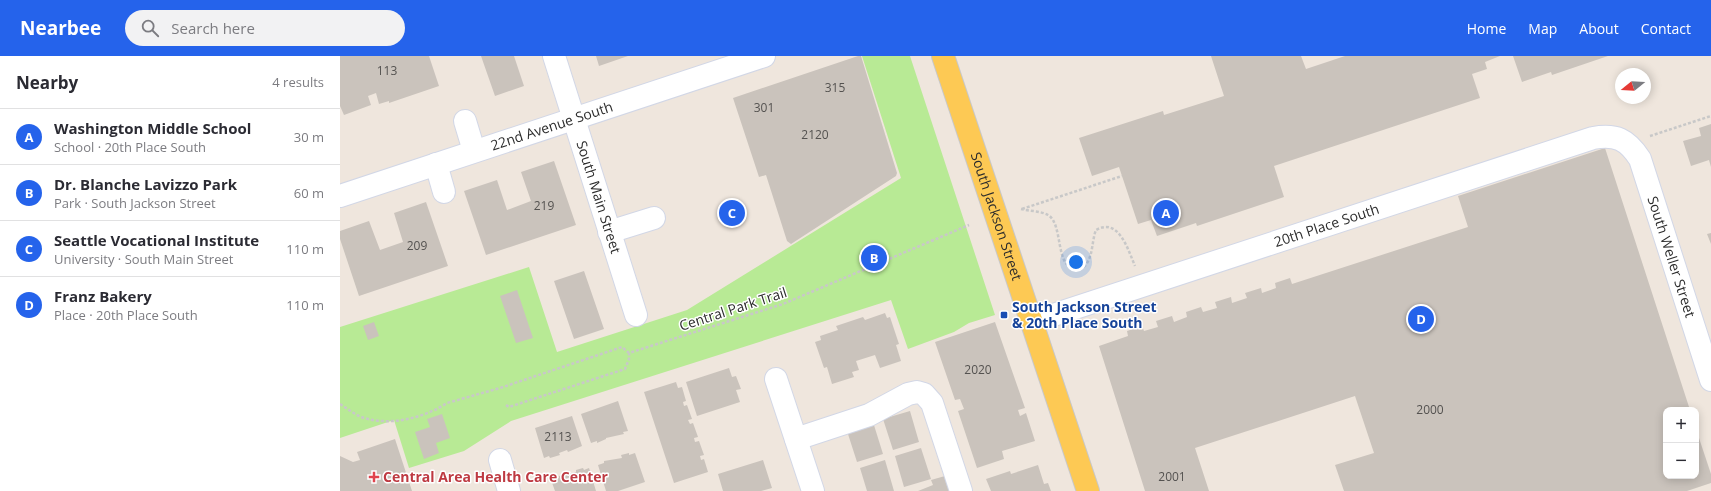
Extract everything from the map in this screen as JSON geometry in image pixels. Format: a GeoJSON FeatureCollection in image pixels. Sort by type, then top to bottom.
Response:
{"type":"FeatureCollection","features":[{"type":"Feature","properties":{"kind":"main road","name":"South Jackson Street"},"geometry":{"type":"LineString","coordinates":[[943,56],[1088,491]]}},
{"type":"Feature","properties":{"kind":"street","name":"South Main Street"},"geometry":{"type":"LineString","coordinates":[[554,56],[636,315]]}},
{"type":"Feature","properties":{"kind":"street","name":"22nd Avenue South"},"geometry":{"type":"LineString","coordinates":[[340,196],[764,56]]}},
{"type":"Feature","properties":{"kind":"street"},"geometry":{"type":"LineString","coordinates":[[465,121],[474,152]]}},
{"type":"Feature","properties":{"kind":"street","name":"20th Place South"},"geometry":{"type":"LineString","coordinates":[[1032,322],[1593,138],[1607,135],[1621,140]]}},
{"type":"Feature","properties":{"kind":"street","name":"South Weller Street"},"geometry":{"type":"LineString","coordinates":[[1621,140],[1631,146],[1640,159],[1711,380]]}},
{"type":"Feature","properties":{"kind":"street"},"geometry":{"type":"LineString","coordinates":[[436,164],[444,192]]}},
{"type":"Feature","properties":{"kind":"street"},"geometry":{"type":"LineString","coordinates":[[610,232],[654,218]]}},
{"type":"Feature","properties":{"kind":"street"},"geometry":{"type":"LineString","coordinates":[[776,379],[813,491]]}},
{"type":"Feature","properties":{"kind":"street"},"geometry":{"type":"LineString","coordinates":[[796,439],[869,415],[908,394],[917,392],[924,394],[932,403],[961,491]]}},
{"type":"Feature","properties":{"kind":"street"},"geometry":{"type":"LineString","coordinates":[[500,460],[509,491]]}},
{"type":"Feature","properties":{"kind":"path"},"geometry":{"type":"LineString","coordinates":[[1650,136],[1711,116]]}},
{"type":"Feature","properties":{"kind":"path"},"geometry":{"type":"LineString","coordinates":[[1122,176],[1021,209],[1048,215],[1052,219],[1057,231],[1065,262],[1074,269],[1080,269],[1088,262],[1096,230],[1107,226],[1118,232],[1138,271]]}},
{"type":"Feature","properties":{"kind":"path","name":"Central Park Trail"},"geometry":{"type":"LineString","coordinates":[[340,404],[363,417],[375,420],[399,421],[440,408],[447,403],[500,388],[622,347],[629,353],[783,304],[969,225]]}},
{"type":"Feature","properties":{"kind":"path"},"geometry":{"type":"LineString","coordinates":[[506,406],[509,407],[625,369],[629,359],[629,353]]}},
{"type":"Feature","properties":{"kind":"green space"},"geometry":{"type":"Polygon","coordinates":[[[862,56],[910,56],[995,315],[969,323],[954,332],[908,349],[891,300],[511,421],[464,451],[409,468],[394,420],[340,438],[340,327],[529,267],[557,352],[687,310],[901,178],[862,56]]]}},
{"type":"Feature","properties":{"kind":"building"},"geometry":{"type":"Polygon","coordinates":[[[340,56],[429,56],[439,86],[389,103],[389,101],[379,104],[376,93],[368,96],[371,105],[344,115],[340,106],[340,56]]]}},
{"type":"Feature","properties":{"kind":"building"},"geometry":{"type":"Polygon","coordinates":[[[481,56],[514,56],[524,86],[495,96],[481,56]]]}},
{"type":"Feature","properties":{"kind":"building"},"geometry":{"type":"Polygon","coordinates":[[[596,56],[628,56],[599,66],[596,56]]]}},
{"type":"Feature","properties":{"kind":"building"},"geometry":{"type":"Polygon","coordinates":[[[861,56],[897,173],[896,176],[791,244],[787,241],[766,175],[759,177],[733,98],[861,56]]]}},
{"type":"Feature","properties":{"kind":"building"},"geometry":{"type":"Polygon","coordinates":[[[1211,56],[1301,56],[1306,69],[1345,56],[1500,56],[1485,62],[1487,69],[1472,74],[1480,98],[1274,166],[1284,197],[1197,226],[1196,223],[1157,236],[1151,220],[1138,224],[1119,167],[1092,176],[1079,138],[1163,111],[1164,115],[1224,96],[1211,56]]]}},
{"type":"Feature","properties":{"kind":"building"},"geometry":{"type":"Polygon","coordinates":[[[1513,56],[1608,56],[1552,75],[1551,72],[1522,82],[1513,56]]]}},
{"type":"Feature","properties":{"kind":"building"},"geometry":{"type":"Polygon","coordinates":[[[1711,124],[1711,167],[1709,160],[1691,166],[1683,141],[1701,136],[1699,128],[1711,124]]]}},
{"type":"Feature","properties":{"kind":"building"},"geometry":{"type":"Polygon","coordinates":[[[1605,148],[1689,407],[1663,407],[1663,479],[1699,479],[1699,438],[1711,474],[1711,483],[1687,491],[1344,491],[1335,465],[1374,453],[1355,396],[1195,448],[1209,491],[1145,491],[1099,346],[1128,336],[1127,331],[1142,326],[1144,331],[1158,327],[1156,321],[1172,316],[1174,322],[1187,317],[1186,312],[1201,307],[1203,312],[1217,308],[1215,302],[1231,297],[1232,303],[1247,298],[1245,293],[1261,288],[1262,293],[1276,288],[1275,283],[1290,278],[1292,284],[1468,227],[1458,196],[1605,148]]]}},
{"type":"Feature","properties":{"kind":"building"},"geometry":{"type":"Polygon","coordinates":[[[554,161],[576,225],[486,255],[464,191],[497,180],[507,210],[531,201],[521,172],[554,161]]]}},
{"type":"Feature","properties":{"kind":"building"},"geometry":{"type":"Polygon","coordinates":[[[426,202],[448,266],[359,296],[340,239],[340,231],[369,221],[380,250],[403,242],[394,213],[426,202]]]}},
{"type":"Feature","properties":{"kind":"building"},"geometry":{"type":"Polygon","coordinates":[[[1711,233],[1711,244],[1707,234],[1711,233]]]}},
{"type":"Feature","properties":{"kind":"building"},"geometry":{"type":"Polygon","coordinates":[[[584,271],[604,329],[574,339],[554,281],[584,271]]]}},
{"type":"Feature","properties":{"kind":"building"},"geometry":{"type":"Polygon","coordinates":[[[517,290],[533,338],[516,343],[500,296],[517,290]]]}},
{"type":"Feature","properties":{"kind":"building"},"geometry":{"type":"Polygon","coordinates":[[[885,313],[887,318],[890,317],[899,344],[896,345],[901,361],[880,368],[875,355],[856,361],[859,370],[852,372],[854,377],[832,384],[827,367],[824,368],[815,342],[821,340],[820,336],[838,330],[836,326],[863,317],[865,320],[885,313]]]}},
{"type":"Feature","properties":{"kind":"building"},"geometry":{"type":"Polygon","coordinates":[[[374,322],[379,336],[368,340],[363,326],[374,322]]]}},
{"type":"Feature","properties":{"kind":"building"},"geometry":{"type":"Polygon","coordinates":[[[995,322],[1025,408],[1018,410],[1020,416],[1026,413],[1035,441],[1002,451],[1004,459],[977,468],[958,411],[964,409],[960,399],[955,400],[935,342],[995,322]]]}},
{"type":"Feature","properties":{"kind":"building"},"geometry":{"type":"Polygon","coordinates":[[[729,368],[732,377],[736,376],[741,389],[736,390],[740,402],[697,416],[686,382],[729,368]]]}},
{"type":"Feature","properties":{"kind":"building"},"geometry":{"type":"Polygon","coordinates":[[[676,382],[678,388],[682,387],[686,401],[683,402],[684,406],[687,405],[692,419],[688,420],[690,424],[693,423],[698,437],[694,438],[695,442],[699,441],[704,455],[700,456],[701,460],[704,459],[708,472],[674,483],[644,392],[676,382]]]}},
{"type":"Feature","properties":{"kind":"building"},"geometry":{"type":"Polygon","coordinates":[[[618,401],[628,431],[623,432],[624,434],[606,438],[597,443],[597,441],[591,443],[581,414],[618,401]]]}},
{"type":"Feature","properties":{"kind":"building"},"geometry":{"type":"Polygon","coordinates":[[[910,411],[919,442],[893,450],[883,419],[910,411]]]}},
{"type":"Feature","properties":{"kind":"building"},"geometry":{"type":"Polygon","coordinates":[[[442,414],[450,438],[436,443],[439,453],[424,459],[415,432],[430,427],[427,419],[442,414]]]}},
{"type":"Feature","properties":{"kind":"building"},"geometry":{"type":"Polygon","coordinates":[[[572,416],[582,446],[568,452],[567,450],[559,453],[560,455],[544,458],[535,428],[572,416]]]}},
{"type":"Feature","properties":{"kind":"building"},"geometry":{"type":"Polygon","coordinates":[[[873,422],[883,454],[857,462],[847,431],[873,422]]]}},
{"type":"Feature","properties":{"kind":"building","name":"Central Area Health Care Center"},"geometry":{"type":"Polygon","coordinates":[[[395,439],[412,491],[340,491],[340,456],[353,462],[360,460],[357,452],[395,439]]]}},
{"type":"Feature","properties":{"kind":"building"},"geometry":{"type":"Polygon","coordinates":[[[921,448],[931,479],[904,487],[895,456],[921,448]]]}},
{"type":"Feature","properties":{"kind":"building"},"geometry":{"type":"Polygon","coordinates":[[[629,453],[629,455],[635,453],[645,482],[618,491],[606,491],[598,465],[604,463],[604,461],[622,458],[621,455],[629,453]]]}},
{"type":"Feature","properties":{"kind":"building"},"geometry":{"type":"Polygon","coordinates":[[[763,460],[772,488],[761,491],[723,491],[718,474],[763,460]]]}},
{"type":"Feature","properties":{"kind":"building"},"geometry":{"type":"Polygon","coordinates":[[[885,460],[894,491],[867,491],[860,468],[885,460]]]}},
{"type":"Feature","properties":{"kind":"building"},"geometry":{"type":"Polygon","coordinates":[[[1038,465],[1044,484],[1048,483],[1051,491],[991,491],[986,479],[1010,471],[1011,474],[1038,465]]]}},
{"type":"Feature","properties":{"kind":"building"},"geometry":{"type":"Polygon","coordinates":[[[583,468],[584,470],[589,468],[596,491],[555,491],[551,480],[559,478],[559,476],[576,472],[576,470],[583,468]]]}},
{"type":"Feature","properties":{"kind":"building"},"geometry":{"type":"Polygon","coordinates":[[[945,476],[953,491],[918,491],[933,485],[931,480],[945,476]]]}},
{"type":"Feature","properties":{"kind":"place","name":"Seattle Vocational Institute"},"geometry":{"type":"Point","coordinates":[732,213]}},
{"type":"Feature","properties":{"kind":"place","name":"Washington Middle School"},"geometry":{"type":"Point","coordinates":[1166,213]}},
{"type":"Feature","properties":{"kind":"place","name":"Dr. Blanche Lavizzo Park"},"geometry":{"type":"Point","coordinates":[874,258]}},
{"type":"Feature","properties":{"kind":"place","name":"South Jackson Street & 20th Place South"},"geometry":{"type":"Point","coordinates":[1004,315]}},
{"type":"Feature","properties":{"kind":"place","name":"Franz Bakery"},"geometry":{"type":"Point","coordinates":[1421,319]}},
{"type":"Feature","properties":{"kind":"place","name":"Central Area Health Care Center"},"geometry":{"type":"Point","coordinates":[374,477]}}]}
